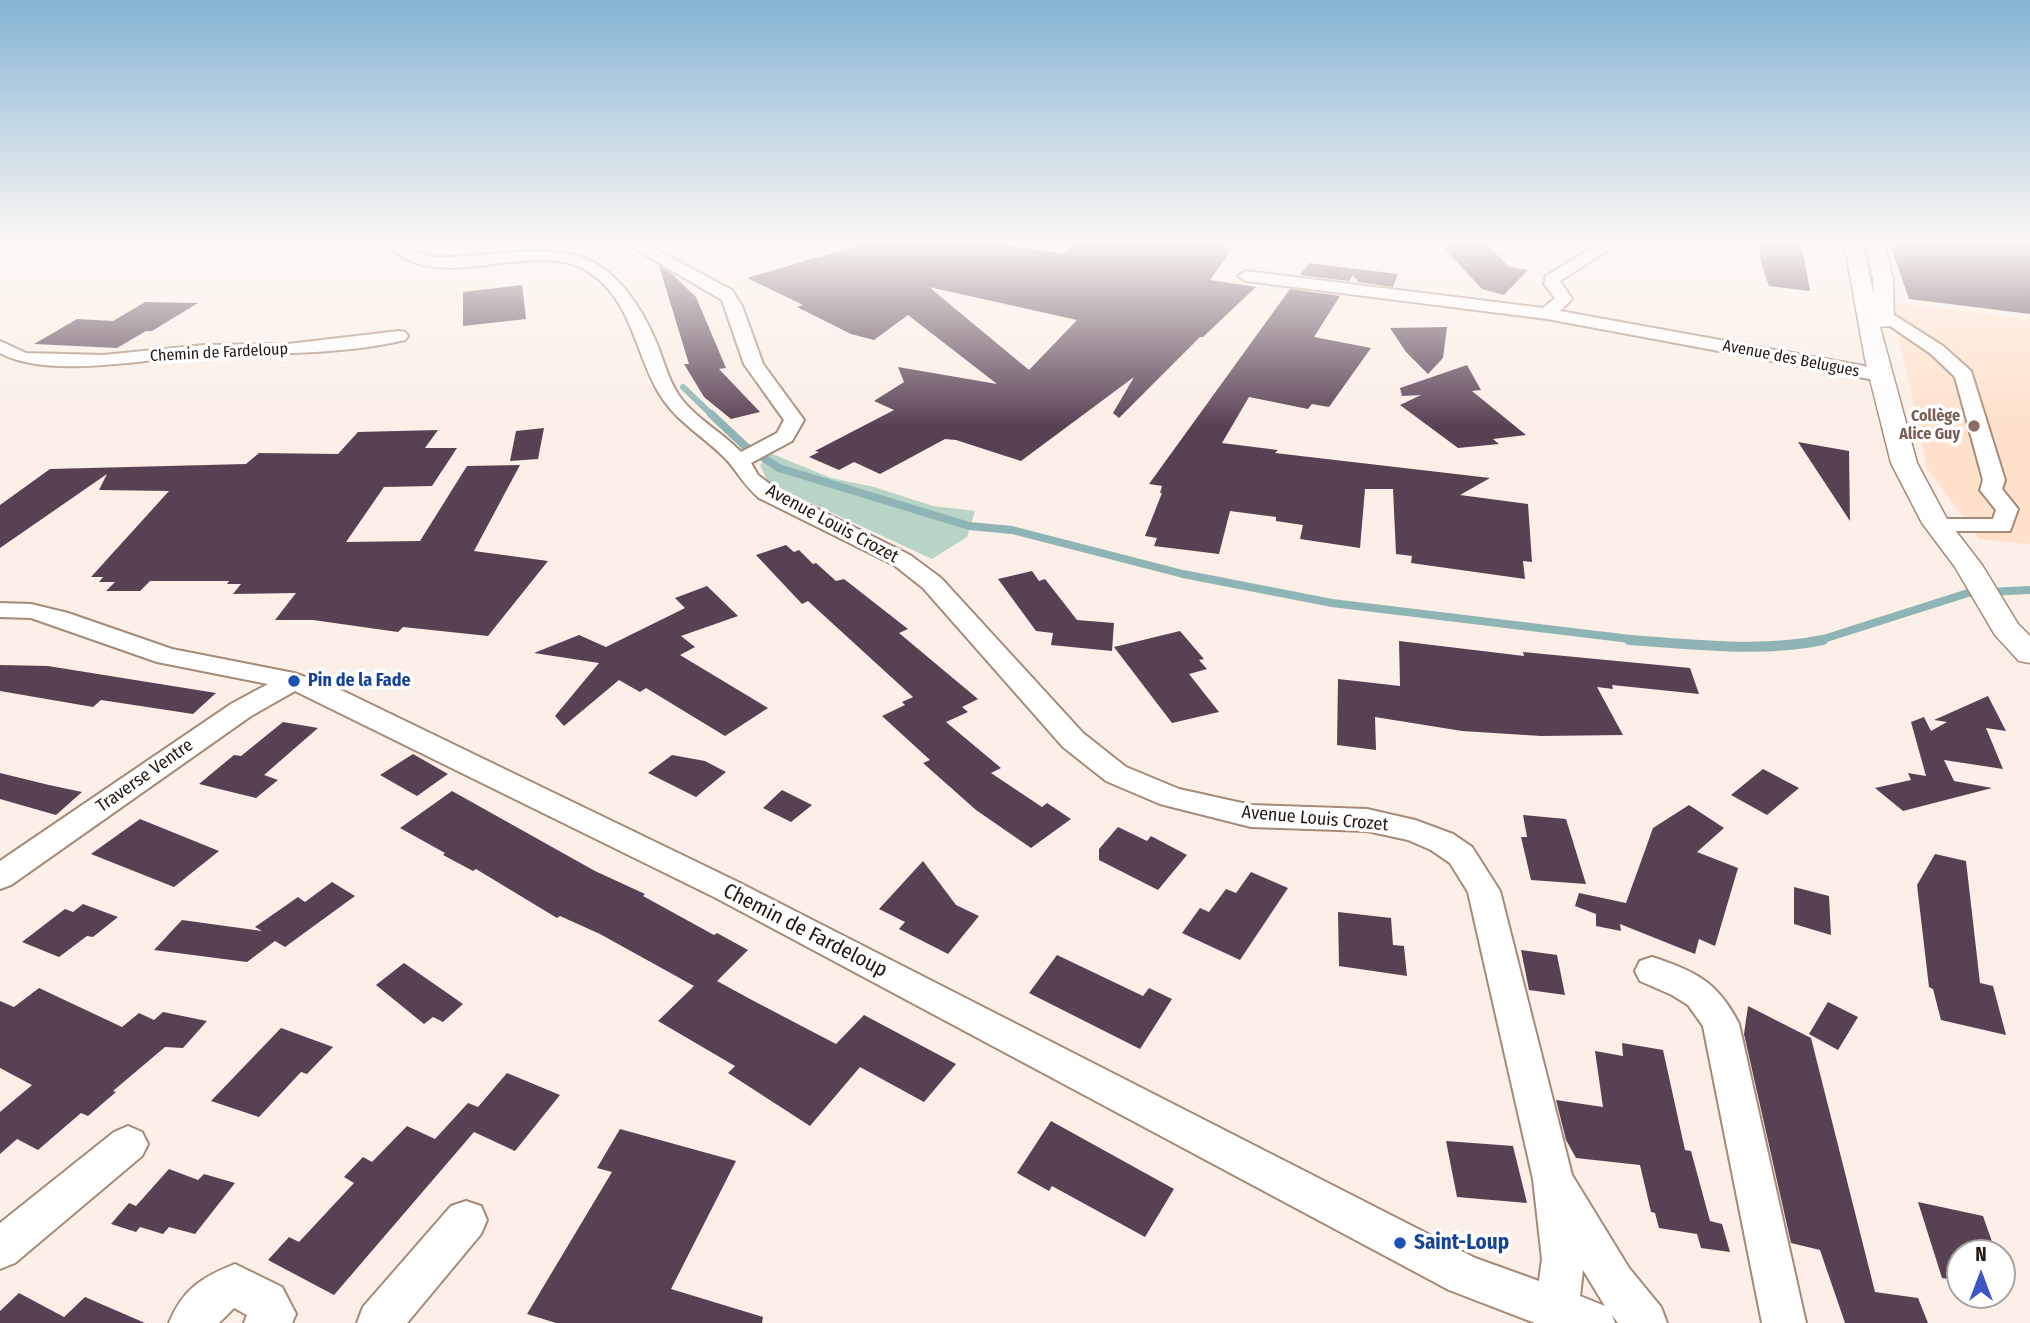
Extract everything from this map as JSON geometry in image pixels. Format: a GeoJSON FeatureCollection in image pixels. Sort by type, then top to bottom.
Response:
{"type":"FeatureCollection","features":[{"type":"Feature","properties":{"kind":"street","name":"Avenue Louis Crozet"},"geometry":{"type":"LineString","coordinates":[[628,304],[648,343],[661,382],[673,402],[752,455],[750,479],[767,493],[902,561],[932,583],[1073,740],[1116,774],[1171,797],[1251,817],[1367,820],[1415,831],[1442,842],[1461,855],[1484,891],[1553,1179]]}},
{"type":"Feature","properties":{"kind":"street"},"geometry":{"type":"LineString","coordinates":[[734,304],[744,344],[755,368],[794,420],[785,437],[752,455]]}},
{"type":"Feature","properties":{"kind":"street","name":"Avenue des Belugues"},"geometry":{"type":"LineString","coordinates":[[1466,304],[1547,314],[1880,376]]}},
{"type":"Feature","properties":{"kind":"street"},"geometry":{"type":"LineString","coordinates":[[1547,314],[1559,304]]}},
{"type":"Feature","properties":{"kind":"street"},"geometry":{"type":"LineString","coordinates":[[1865,304],[1880,376],[1904,463],[1937,523],[2007,629],[2030,654]]}},
{"type":"Feature","properties":{"kind":"street"},"geometry":{"type":"LineString","coordinates":[[1883,304],[1895,379],[1914,456],[1955,524],[1971,571]]}},
{"type":"Feature","properties":{"kind":"street"},"geometry":{"type":"LineString","coordinates":[[1883,313],[1937,350],[1964,375],[1994,480],[1991,490],[2007,509],[2003,526],[1955,524]]}},
{"type":"Feature","properties":{"kind":"street","name":"Chemin de Fardeloup"},"geometry":{"type":"LineString","coordinates":[[0,346],[22,358],[103,360],[205,350],[288,349],[399,336]]}},
{"type":"Feature","properties":{"kind":"street","name":"Chemin de Fardeloup"},"geometry":{"type":"LineString","coordinates":[[0,610],[32,611],[166,656],[294,681],[349,705],[727,890],[1464,1275],[1580,1319]]}},
{"type":"Feature","properties":{"kind":"street","name":"Traverse Ventre"},"geometry":{"type":"LineString","coordinates":[[0,877],[241,709],[294,681]]}},
{"type":"Feature","properties":{"kind":"street"},"geometry":{"type":"LineString","coordinates":[[1652,971],[1692,987],[1710,1003],[1721,1024],[1784,1323]]}},
{"type":"Feature","properties":{"kind":"street"},"geometry":{"type":"LineString","coordinates":[[0,1249],[128,1144]]}},
{"type":"Feature","properties":{"kind":"street"},"geometry":{"type":"LineString","coordinates":[[1553,1179],[1563,1259],[1580,1319]]}},
{"type":"Feature","properties":{"kind":"street"},"geometry":{"type":"LineString","coordinates":[[1553,1179],[1614,1283],[1645,1323]]}},
{"type":"Feature","properties":{"kind":"street"},"geometry":{"type":"LineString","coordinates":[[379,1323],[466,1220]]}},
{"type":"Feature","properties":{"kind":"street"},"geometry":{"type":"LineString","coordinates":[[191,1323],[215,1294],[235,1285],[267,1302],[274,1314],[266,1323]]}},
{"type":"Feature","properties":{"kind":"shaded area","name":"Collège Alice Guy"},"geometry":{"type":"Polygon","coordinates":[[[1888,304],[2030,319],[2030,544],[1979,539],[1927,468],[1905,364],[1888,304]]]}},
{"type":"Feature","properties":{"kind":"green space"},"geometry":{"type":"Polygon","coordinates":[[[770,453],[831,478],[874,487],[933,506],[975,511],[967,537],[932,559],[768,483],[760,465],[770,453]]]}},
{"type":"Feature","properties":{"kind":"building"},"geometry":{"type":"Polygon","coordinates":[[[142,304],[197,304],[152,331],[146,331],[117,348],[34,344],[77,319],[113,321],[142,304]]]}},
{"type":"Feature","properties":{"kind":"building"},"geometry":{"type":"Polygon","coordinates":[[[463,304],[524,304],[526,319],[463,326],[463,304]]]}},
{"type":"Feature","properties":{"kind":"building"},"geometry":{"type":"Polygon","coordinates":[[[671,304],[699,304],[726,368],[719,369],[760,412],[731,419],[704,397],[684,364],[689,364],[671,304]]]}},
{"type":"Feature","properties":{"kind":"building"},"geometry":{"type":"Polygon","coordinates":[[[800,304],[949,304],[1029,370],[1077,320],[1004,304],[1238,304],[1200,337],[1119,418],[1113,413],[1134,377],[1021,461],[945,439],[880,474],[854,462],[839,470],[809,457],[819,452],[815,451],[894,410],[874,401],[904,382],[898,367],[997,384],[908,315],[874,340],[851,334],[797,307],[803,305],[800,304]]]}},
{"type":"Feature","properties":{"kind":"building"},"geometry":{"type":"Polygon","coordinates":[[[1279,304],[1335,304],[1314,337],[1371,348],[1329,407],[1312,404],[1308,409],[1249,397],[1222,443],[1278,450],[1275,453],[1490,478],[1460,495],[1528,504],[1532,562],[1523,561],[1525,579],[1411,563],[1412,556],[1396,554],[1393,489],[1365,489],[1360,548],[1300,539],[1303,525],[1276,521],[1276,517],[1230,511],[1219,554],[1154,546],[1157,538],[1145,536],[1162,493],[1162,486],[1149,484],[1279,304]]]}},
{"type":"Feature","properties":{"kind":"building"},"geometry":{"type":"Polygon","coordinates":[[[1947,304],[2030,304],[2030,314],[1947,304]]]}},
{"type":"Feature","properties":{"kind":"building"},"geometry":{"type":"Polygon","coordinates":[[[1447,327],[1443,358],[1428,374],[1406,352],[1390,328],[1447,327]]]}},
{"type":"Feature","properties":{"kind":"building"},"geometry":{"type":"Polygon","coordinates":[[[1467,365],[1481,390],[1472,391],[1526,435],[1493,439],[1499,444],[1458,448],[1400,405],[1421,395],[1402,396],[1400,388],[1467,365]]]}},
{"type":"Feature","properties":{"kind":"building"},"geometry":{"type":"Polygon","coordinates":[[[544,428],[538,459],[510,461],[516,431],[544,428]]]}},
{"type":"Feature","properties":{"kind":"building"},"geometry":{"type":"Polygon","coordinates":[[[438,430],[425,448],[457,448],[432,486],[384,487],[346,542],[420,541],[467,466],[520,465],[474,551],[548,561],[488,636],[403,627],[398,632],[313,620],[275,620],[296,593],[233,594],[241,584],[227,584],[229,581],[150,581],[140,591],[106,591],[115,582],[99,582],[103,577],[91,577],[169,491],[99,490],[107,474],[0,548],[0,505],[50,469],[246,464],[259,453],[338,454],[358,432],[438,430]]]}},
{"type":"Feature","properties":{"kind":"building"},"geometry":{"type":"Polygon","coordinates":[[[1798,442],[1849,451],[1850,521],[1798,442]]]}},
{"type":"Feature","properties":{"kind":"building"},"geometry":{"type":"Polygon","coordinates":[[[786,545],[794,552],[799,550],[836,581],[844,579],[908,629],[899,633],[978,699],[962,707],[968,712],[946,722],[1001,768],[991,773],[1042,807],[1047,803],[1071,819],[1031,848],[976,810],[923,763],[930,760],[882,716],[905,705],[902,702],[913,697],[808,601],[802,604],[756,555],[786,545]]]}},
{"type":"Feature","properties":{"kind":"building"},"geometry":{"type":"Polygon","coordinates":[[[1032,571],[1039,581],[1045,579],[1077,620],[1114,623],[1112,651],[1051,645],[1053,633],[1036,631],[998,579],[1032,571]]]}},
{"type":"Feature","properties":{"kind":"building"},"geometry":{"type":"Polygon","coordinates":[[[707,586],[738,616],[681,636],[695,647],[680,655],[768,708],[725,736],[646,688],[640,692],[619,680],[564,726],[555,716],[599,663],[534,653],[579,635],[606,647],[685,608],[675,598],[707,586]]]}},
{"type":"Feature","properties":{"kind":"building"},"geometry":{"type":"Polygon","coordinates":[[[1180,631],[1204,659],[1199,660],[1207,669],[1189,674],[1219,712],[1172,723],[1114,647],[1180,631]]]}},
{"type":"Feature","properties":{"kind":"building"},"geometry":{"type":"Polygon","coordinates":[[[1399,641],[1524,656],[1523,652],[1690,668],[1699,694],[1612,685],[1613,689],[1597,687],[1623,735],[1541,736],[1462,731],[1375,717],[1376,750],[1337,745],[1338,679],[1400,686],[1399,641]]]}},
{"type":"Feature","properties":{"kind":"building"},"geometry":{"type":"Polygon","coordinates":[[[0,665],[48,666],[216,693],[193,714],[101,700],[93,707],[0,691],[0,665]]]}},
{"type":"Feature","properties":{"kind":"building"},"geometry":{"type":"Polygon","coordinates":[[[1988,696],[2006,731],[1986,728],[2003,769],[1944,760],[1954,781],[1992,788],[1903,811],[1875,788],[1911,780],[1908,773],[1926,776],[1911,722],[1924,717],[1931,731],[1947,722],[1934,720],[1988,696]]]}},
{"type":"Feature","properties":{"kind":"building"},"geometry":{"type":"Polygon","coordinates":[[[283,722],[318,728],[264,775],[278,780],[256,798],[199,784],[234,755],[241,756],[283,722]]]}},
{"type":"Feature","properties":{"kind":"building"},"geometry":{"type":"Polygon","coordinates":[[[413,754],[448,774],[417,796],[380,775],[413,754]]]}},
{"type":"Feature","properties":{"kind":"building"},"geometry":{"type":"Polygon","coordinates":[[[672,755],[705,761],[726,772],[696,797],[648,773],[672,755]]]}},
{"type":"Feature","properties":{"kind":"building"},"geometry":{"type":"Polygon","coordinates":[[[1763,769],[1799,788],[1767,815],[1731,795],[1763,769]]]}},
{"type":"Feature","properties":{"kind":"building"},"geometry":{"type":"Polygon","coordinates":[[[0,773],[82,792],[56,815],[0,799],[0,773]]]}},
{"type":"Feature","properties":{"kind":"building"},"geometry":{"type":"Polygon","coordinates":[[[782,790],[812,805],[791,822],[763,808],[782,790]]]}},
{"type":"Feature","properties":{"kind":"building"},"geometry":{"type":"Polygon","coordinates":[[[452,791],[595,871],[645,894],[643,896],[714,935],[717,933],[748,950],[717,981],[750,999],[836,1044],[864,1015],[956,1064],[924,1102],[860,1067],[810,1126],[728,1073],[735,1066],[658,1021],[694,986],[600,934],[560,916],[557,918],[476,869],[473,871],[443,855],[445,853],[400,828],[452,791]]]}},
{"type":"Feature","properties":{"kind":"building"},"geometry":{"type":"Polygon","coordinates":[[[1689,805],[1724,828],[1697,852],[1738,868],[1715,946],[1699,939],[1695,954],[1620,924],[1621,931],[1596,926],[1596,914],[1575,906],[1579,893],[1626,903],[1653,828],[1689,805]]]}},
{"type":"Feature","properties":{"kind":"building"},"geometry":{"type":"Polygon","coordinates":[[[1523,815],[1566,819],[1586,884],[1531,880],[1521,837],[1527,837],[1523,815]]]}},
{"type":"Feature","properties":{"kind":"building"},"geometry":{"type":"Polygon","coordinates":[[[140,819],[219,851],[174,887],[91,854],[140,819]]]}},
{"type":"Feature","properties":{"kind":"building"},"geometry":{"type":"Polygon","coordinates":[[[1118,827],[1147,841],[1151,836],[1187,855],[1158,890],[1099,860],[1099,849],[1118,827]]]}},
{"type":"Feature","properties":{"kind":"building"},"geometry":{"type":"Polygon","coordinates":[[[1935,854],[1966,861],[1980,983],[1993,986],[2006,1035],[1941,1020],[1933,989],[1929,987],[1917,885],[1935,854]]]}},
{"type":"Feature","properties":{"kind":"building"},"geometry":{"type":"Polygon","coordinates":[[[923,861],[956,905],[979,916],[948,954],[899,929],[905,922],[879,909],[923,861]]]}},
{"type":"Feature","properties":{"kind":"building"},"geometry":{"type":"Polygon","coordinates":[[[1251,872],[1288,888],[1240,960],[1182,933],[1200,908],[1209,912],[1226,889],[1236,893],[1251,872]]]}},
{"type":"Feature","properties":{"kind":"building"},"geometry":{"type":"Polygon","coordinates":[[[332,882],[355,896],[285,947],[275,941],[247,962],[154,950],[182,920],[262,931],[255,927],[298,897],[305,902],[332,882]]]}},
{"type":"Feature","properties":{"kind":"building"},"geometry":{"type":"Polygon","coordinates":[[[1794,887],[1829,896],[1831,935],[1794,924],[1794,887]]]}},
{"type":"Feature","properties":{"kind":"building"},"geometry":{"type":"Polygon","coordinates":[[[83,904],[118,917],[93,937],[87,936],[59,957],[22,942],[65,909],[73,912],[83,904]]]}},
{"type":"Feature","properties":{"kind":"building"},"geometry":{"type":"Polygon","coordinates":[[[1338,912],[1391,918],[1393,945],[1404,946],[1407,976],[1339,966],[1338,912]]]}},
{"type":"Feature","properties":{"kind":"building"},"geometry":{"type":"Polygon","coordinates":[[[1521,950],[1557,955],[1565,995],[1529,990],[1521,950]]]}},
{"type":"Feature","properties":{"kind":"building"},"geometry":{"type":"Polygon","coordinates":[[[1057,955],[1143,996],[1149,988],[1172,999],[1140,1049],[1029,993],[1057,955]]]}},
{"type":"Feature","properties":{"kind":"building"},"geometry":{"type":"Polygon","coordinates":[[[404,963],[463,1004],[443,1022],[433,1017],[424,1024],[376,985],[404,963]]]}},
{"type":"Feature","properties":{"kind":"building"},"geometry":{"type":"Polygon","coordinates":[[[39,988],[122,1027],[139,1013],[154,1020],[163,1012],[207,1021],[183,1048],[165,1047],[88,1116],[81,1113],[38,1150],[17,1139],[0,1154],[0,1112],[32,1085],[0,1068],[0,1001],[14,1007],[39,988]]]}},
{"type":"Feature","properties":{"kind":"building"},"geometry":{"type":"Polygon","coordinates":[[[1828,1002],[1858,1017],[1838,1050],[1809,1034],[1828,1002]]]}},
{"type":"Feature","properties":{"kind":"building"},"geometry":{"type":"Polygon","coordinates":[[[1748,1006],[1811,1038],[1875,1292],[1918,1298],[1928,1323],[1845,1323],[1820,1250],[1791,1243],[1744,1034],[1748,1006]]]}},
{"type":"Feature","properties":{"kind":"building"},"geometry":{"type":"Polygon","coordinates":[[[281,1028],[333,1047],[307,1074],[301,1072],[259,1117],[211,1101],[281,1028]]]}},
{"type":"Feature","properties":{"kind":"building"},"geometry":{"type":"Polygon","coordinates":[[[1622,1043],[1663,1050],[1685,1150],[1691,1151],[1710,1221],[1722,1224],[1730,1252],[1701,1248],[1697,1234],[1659,1228],[1655,1213],[1651,1212],[1640,1165],[1576,1158],[1566,1140],[1556,1100],[1603,1107],[1595,1051],[1623,1056],[1622,1043]]]}},
{"type":"Feature","properties":{"kind":"building"},"geometry":{"type":"Polygon","coordinates":[[[507,1073],[560,1095],[515,1151],[474,1132],[334,1295],[268,1260],[289,1237],[299,1242],[354,1183],[344,1177],[363,1157],[372,1162],[407,1126],[435,1139],[468,1103],[478,1107],[507,1073]]]}},
{"type":"Feature","properties":{"kind":"building"},"geometry":{"type":"Polygon","coordinates":[[[1051,1121],[1174,1189],[1145,1237],[1052,1186],[1049,1191],[1017,1173],[1051,1121]]]}},
{"type":"Feature","properties":{"kind":"building"},"geometry":{"type":"Polygon","coordinates":[[[620,1129],[736,1161],[671,1289],[763,1317],[762,1323],[556,1323],[527,1314],[612,1172],[597,1168],[620,1129]]]}},
{"type":"Feature","properties":{"kind":"building"},"geometry":{"type":"Polygon","coordinates":[[[1446,1141],[1513,1146],[1527,1203],[1457,1197],[1446,1141]]]}},
{"type":"Feature","properties":{"kind":"building"},"geometry":{"type":"Polygon","coordinates":[[[169,1169],[198,1180],[204,1174],[235,1183],[195,1234],[169,1227],[163,1234],[140,1227],[136,1232],[111,1224],[129,1203],[136,1206],[169,1169]]]}},
{"type":"Feature","properties":{"kind":"building"},"geometry":{"type":"Polygon","coordinates":[[[1918,1202],[1983,1216],[1991,1239],[1946,1239],[1946,1279],[1942,1278],[1918,1202]]]}},
{"type":"Feature","properties":{"kind":"building"},"geometry":{"type":"Polygon","coordinates":[[[19,1293],[64,1317],[85,1297],[145,1323],[0,1323],[0,1311],[19,1293]]]}},
{"type":"Feature","properties":{"kind":"waterway"},"geometry":{"type":"LineString","coordinates":[[683,387],[713,416]]}},
{"type":"Feature","properties":{"kind":"waterway"},"geometry":{"type":"LineString","coordinates":[[711,414],[745,446],[779,468],[969,526],[1012,530],[1183,574],[1332,603],[1651,641]]}},
{"type":"Feature","properties":{"kind":"waterway"},"geometry":{"type":"LineString","coordinates":[[1817,641],[1968,593],[2030,590]]}},
{"type":"Feature","properties":{"kind":"waterway"},"geometry":{"type":"LineString","coordinates":[[1629,640],[1651,641]]}},
{"type":"Feature","properties":{"kind":"waterway"},"geometry":{"type":"LineString","coordinates":[[1817,641],[1823,640]]}},
{"type":"Feature","properties":{"kind":"waterway"},"geometry":{"type":"LineString","coordinates":[[1651,641],[1751,647],[1817,641]]}},
{"type":"Feature","properties":{"kind":"waterway"},"geometry":{"type":"LineString","coordinates":[[1651,641],[1655,642]]}},
{"type":"Feature","properties":{"kind":"place","name":"Collège Alice Guy"},"geometry":{"type":"Point","coordinates":[1974,426]}},
{"type":"Feature","properties":{"kind":"place","name":"Pin de la Fade"},"geometry":{"type":"Point","coordinates":[294,681]}},
{"type":"Feature","properties":{"kind":"place","name":"Saint-Loup"},"geometry":{"type":"Point","coordinates":[1400,1243]}}]}
